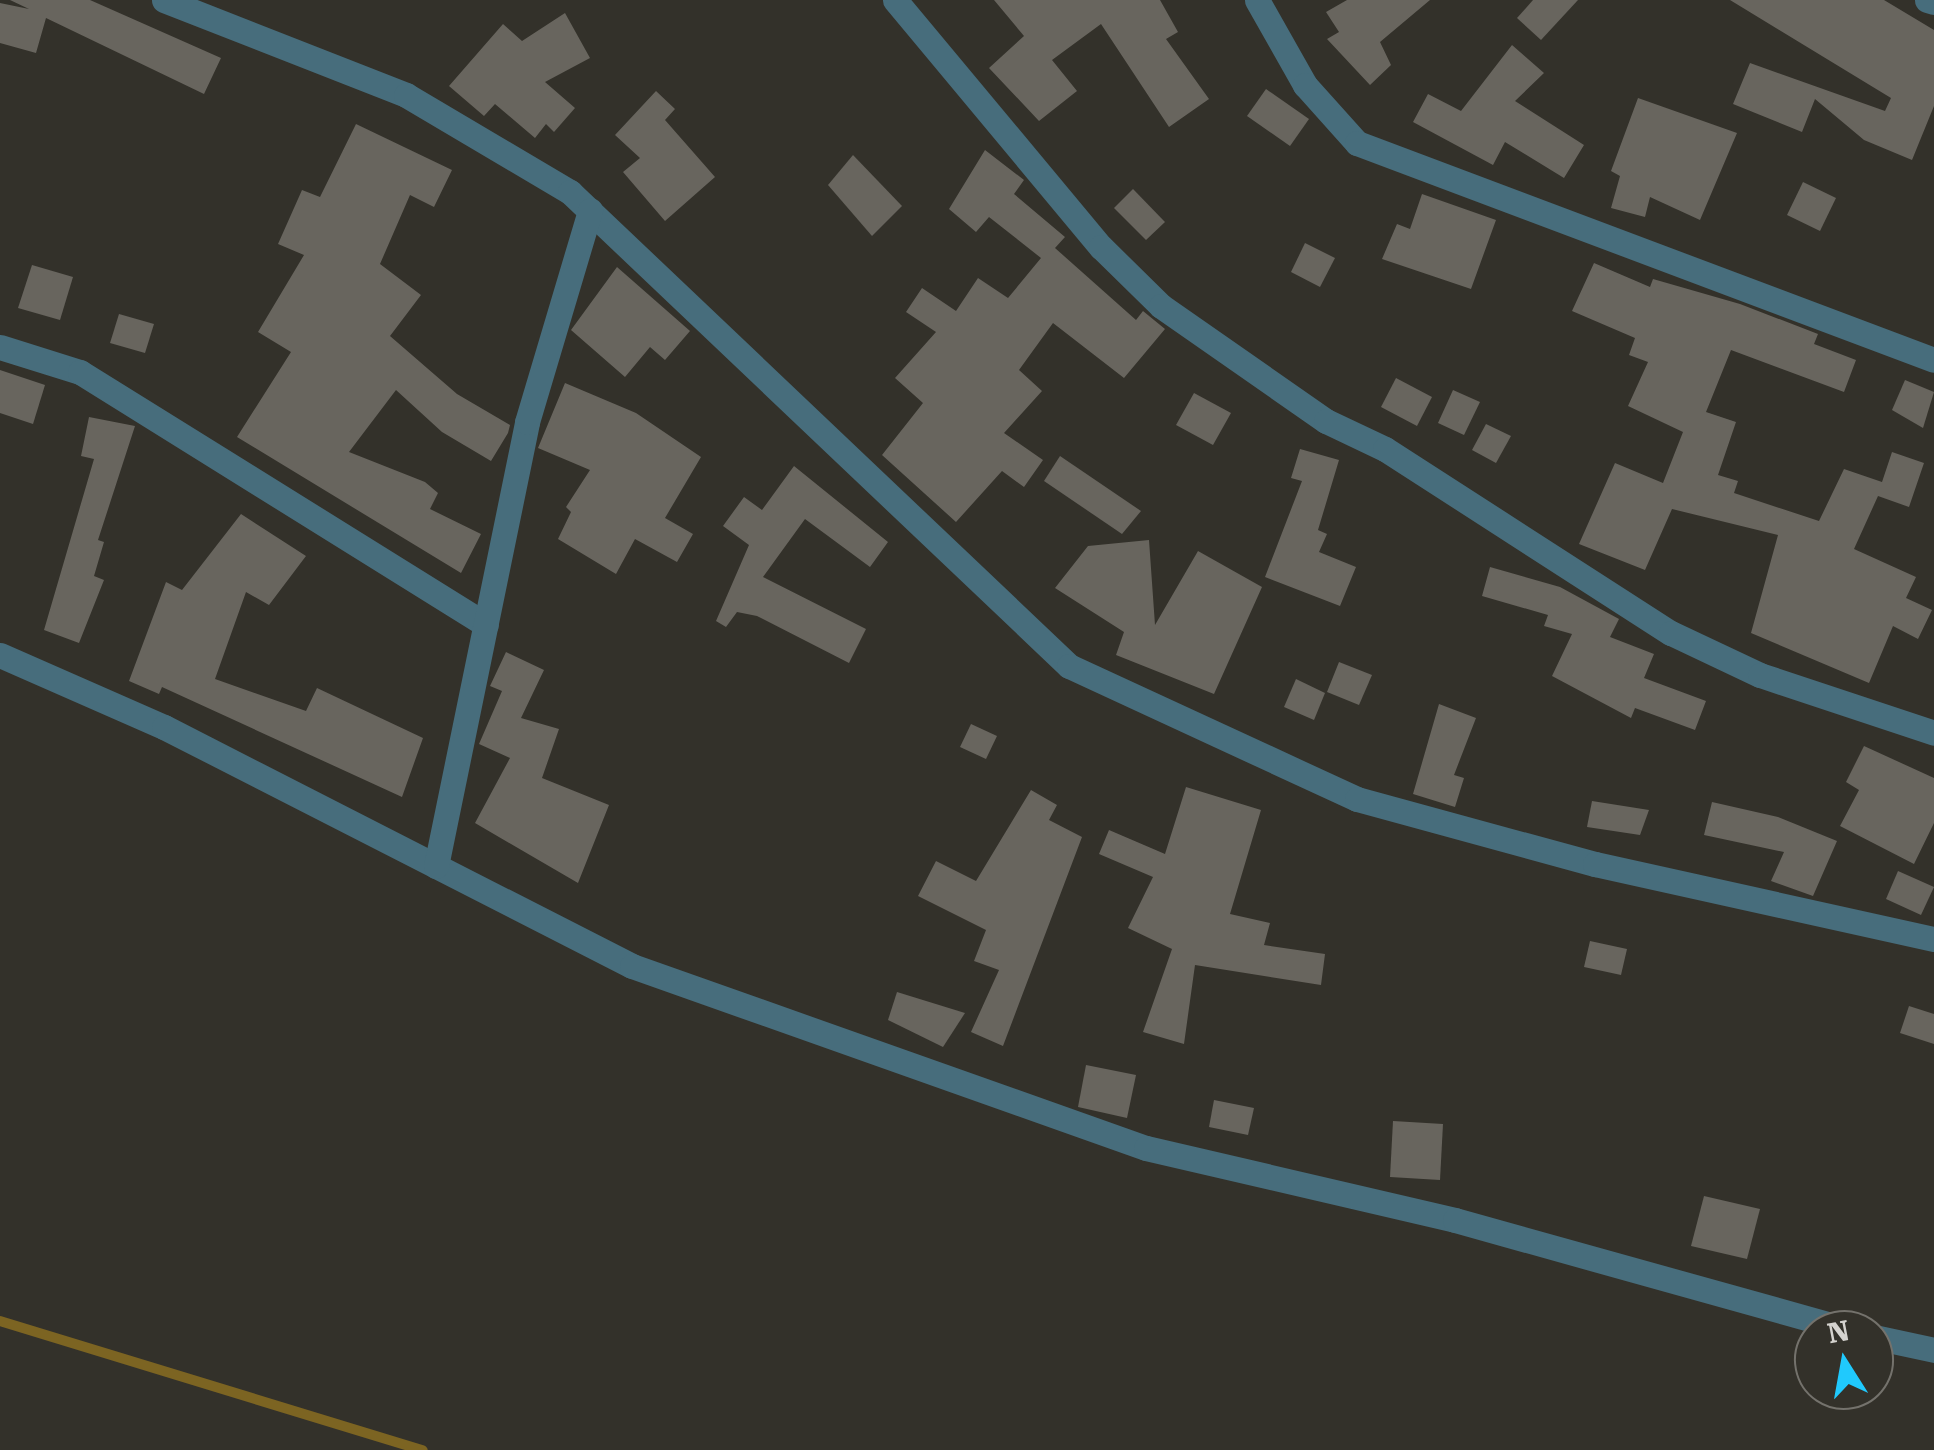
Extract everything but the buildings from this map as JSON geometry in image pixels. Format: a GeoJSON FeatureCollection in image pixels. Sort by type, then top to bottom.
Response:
{"type":"FeatureCollection","features":[{"type":"Feature","properties":{"kind":"street"},"geometry":{"type":"LineString","coordinates":[[164,0],[406,94],[590,210],[1069,666],[1357,798],[1595,864],[1934,938]]}},
{"type":"Feature","properties":{"kind":"street"},"geometry":{"type":"LineString","coordinates":[[895,0],[1101,247],[1161,306],[1326,421],[1385,449],[1671,633],[1760,675],[1934,733]]}},
{"type":"Feature","properties":{"kind":"street"},"geometry":{"type":"LineString","coordinates":[[1256,0],[1305,85],[1357,143],[1934,360]]}},
{"type":"Feature","properties":{"kind":"street"},"geometry":{"type":"LineString","coordinates":[[436,866],[527,422],[590,210]]}},
{"type":"Feature","properties":{"kind":"street"},"geometry":{"type":"LineString","coordinates":[[0,346],[80,372],[486,624]]}},
{"type":"Feature","properties":{"kind":"street"},"geometry":{"type":"LineString","coordinates":[[0,655],[164,727],[632,966],[1146,1148],[1455,1220],[1794,1314]]}},
{"type":"Feature","properties":{"kind":"street"},"geometry":{"type":"LineString","coordinates":[[1894,1341],[1934,1350]]}},
{"type":"Feature","properties":{"kind":"waterway"},"geometry":{"type":"LineString","coordinates":[[0,1321],[423,1450]]}}]}
